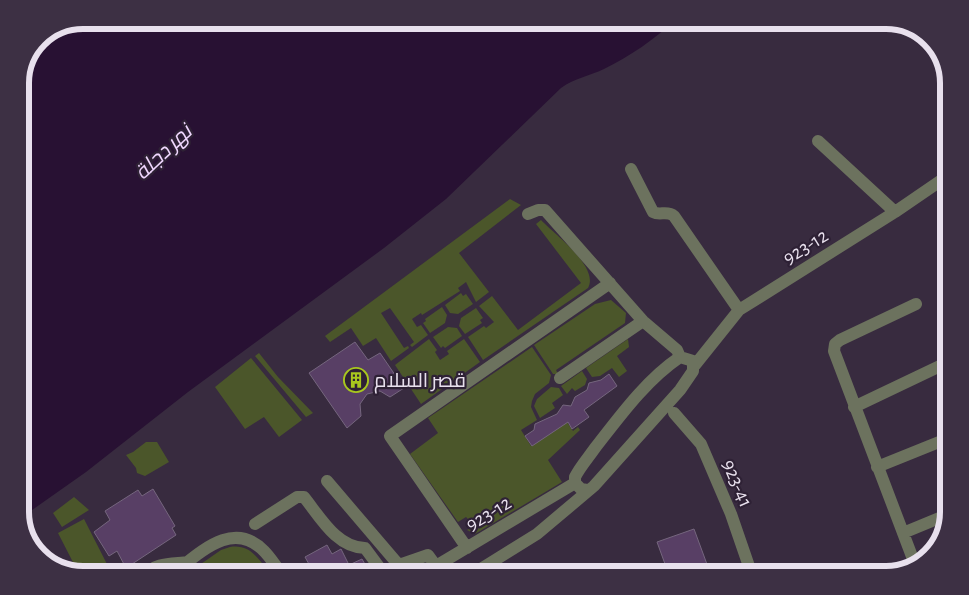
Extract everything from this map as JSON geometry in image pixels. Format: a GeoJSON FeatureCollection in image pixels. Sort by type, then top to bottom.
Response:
{"type":"FeatureCollection","features":[{"type":"Feature","properties":{"kind":"street"},"geometry":{"type":"LineString","coordinates":[[818,141],[895,212]]}},
{"type":"Feature","properties":{"kind":"street"},"geometry":{"type":"LineString","coordinates":[[631,169],[653,212],[658,214],[668,212],[674,216],[739,310]]}},
{"type":"Feature","properties":{"kind":"street","name":"923-12"},"geometry":{"type":"LineString","coordinates":[[485,566],[537,534],[613,468],[670,403],[693,371],[695,365],[739,310],[895,212],[940,181]]}},
{"type":"Feature","properties":{"kind":"street"},"geometry":{"type":"LineString","coordinates":[[528,214],[538,210],[545,210],[643,321],[677,350],[680,357]]}},
{"type":"Feature","properties":{"kind":"street"},"geometry":{"type":"LineString","coordinates":[[467,548],[390,436],[610,283]]}},
{"type":"Feature","properties":{"kind":"street"},"geometry":{"type":"LineString","coordinates":[[913,559],[838,364],[835,344],[916,304]]}},
{"type":"Feature","properties":{"kind":"street"},"geometry":{"type":"LineString","coordinates":[[560,378],[643,321]]}},
{"type":"Feature","properties":{"kind":"street"},"geometry":{"type":"LineString","coordinates":[[587,490],[581,489],[576,483],[577,472],[616,421],[642,391],[680,357],[690,358],[695,365]]}},
{"type":"Feature","properties":{"kind":"street"},"geometry":{"type":"LineString","coordinates":[[854,406],[940,366]]}},
{"type":"Feature","properties":{"kind":"street","name":"923-41"},"geometry":{"type":"LineString","coordinates":[[674,413],[701,444],[731,514],[749,566]]}},
{"type":"Feature","properties":{"kind":"street"},"geometry":{"type":"LineString","coordinates":[[877,467],[940,442]]}},
{"type":"Feature","properties":{"kind":"street"},"geometry":{"type":"LineString","coordinates":[[327,481],[397,563],[402,564],[428,554],[436,566]]}},
{"type":"Feature","properties":{"kind":"street","name":"923-12"},"geometry":{"type":"LineString","coordinates":[[436,566],[576,483]]}},
{"type":"Feature","properties":{"kind":"street"},"geometry":{"type":"LineString","coordinates":[[255,524],[297,497],[304,497],[339,539],[350,547],[365,548],[378,566]]}},
{"type":"Feature","properties":{"kind":"street"},"geometry":{"type":"LineString","coordinates":[[903,533],[940,518]]}},
{"type":"Feature","properties":{"kind":"street"},"geometry":{"type":"LineString","coordinates":[[183,566],[216,542],[233,537],[253,542],[264,550],[276,566]]}},
{"type":"Feature","properties":{"kind":"street"},"geometry":{"type":"LineString","coordinates":[[158,566],[189,562]]}},
{"type":"Feature","properties":{"kind":"green space"},"geometry":{"type":"Polygon","coordinates":[[[510,199],[521,205],[459,253],[489,292],[476,302],[466,282],[458,288],[460,291],[422,315],[421,313],[412,319],[417,327],[421,325],[428,335],[412,347],[410,345],[414,342],[390,308],[381,313],[404,348],[408,346],[409,348],[391,361],[376,338],[363,346],[351,328],[330,342],[325,336],[510,199]]]}},
{"type":"Feature","properties":{"kind":"green space"},"geometry":{"type":"Polygon","coordinates":[[[541,220],[582,261],[590,280],[588,288],[483,360],[468,337],[484,326],[486,328],[494,322],[479,306],[492,296],[518,330],[581,283],[536,224],[541,220]]]}},
{"type":"Feature","properties":{"kind":"green space"},"geometry":{"type":"Polygon","coordinates":[[[461,293],[463,296],[466,294],[473,304],[458,314],[450,313],[445,305],[461,293]]]}},
{"type":"Feature","properties":{"kind":"green space"},"geometry":{"type":"Polygon","coordinates":[[[611,300],[626,313],[625,323],[556,370],[558,374],[553,374],[534,345],[595,304],[611,300]]]}},
{"type":"Feature","properties":{"kind":"green space"},"geometry":{"type":"Polygon","coordinates":[[[442,307],[447,315],[445,323],[430,333],[423,323],[426,321],[425,319],[442,307]]]}},
{"type":"Feature","properties":{"kind":"green space"},"geometry":{"type":"Polygon","coordinates":[[[476,308],[483,318],[480,320],[482,323],[465,334],[459,326],[461,318],[476,308]]]}},
{"type":"Feature","properties":{"kind":"green space"},"geometry":{"type":"Polygon","coordinates":[[[448,327],[457,328],[462,336],[445,348],[443,346],[441,348],[433,337],[448,327]]]}},
{"type":"Feature","properties":{"kind":"green space"},"geometry":{"type":"Polygon","coordinates":[[[429,339],[437,350],[435,352],[440,360],[449,354],[447,351],[464,339],[480,362],[421,404],[395,365],[429,339]]]}},
{"type":"Feature","properties":{"kind":"green space"},"geometry":{"type":"Polygon","coordinates":[[[628,339],[629,347],[617,356],[627,371],[619,377],[612,368],[600,376],[592,377],[586,368],[628,339]]]}},
{"type":"Feature","properties":{"kind":"green space"},"geometry":{"type":"Polygon","coordinates":[[[532,347],[551,375],[549,383],[535,394],[532,401],[531,407],[537,420],[521,430],[531,446],[567,422],[573,431],[578,427],[580,430],[548,460],[562,482],[475,534],[467,530],[476,524],[473,518],[469,520],[466,517],[458,522],[410,454],[438,433],[428,418],[532,347]]]}},
{"type":"Feature","properties":{"kind":"green space"},"geometry":{"type":"Polygon","coordinates":[[[259,353],[278,377],[313,413],[306,417],[255,356],[259,353]]]}},
{"type":"Feature","properties":{"kind":"green space"},"geometry":{"type":"Polygon","coordinates":[[[251,358],[302,420],[279,437],[264,417],[245,429],[215,387],[251,358]]]}},
{"type":"Feature","properties":{"kind":"green space"},"geometry":{"type":"Polygon","coordinates":[[[582,371],[587,379],[585,385],[575,391],[572,388],[567,394],[561,386],[582,371]]]}},
{"type":"Feature","properties":{"kind":"green space"},"geometry":{"type":"Polygon","coordinates":[[[551,387],[559,388],[563,395],[552,403],[555,408],[540,418],[534,406],[537,399],[551,387]]]}},
{"type":"Feature","properties":{"kind":"green space"},"geometry":{"type":"Polygon","coordinates":[[[146,442],[157,442],[169,462],[145,476],[137,473],[136,468],[126,455],[146,442]]]}},
{"type":"Feature","properties":{"kind":"green space"},"geometry":{"type":"Polygon","coordinates":[[[74,497],[89,510],[62,527],[53,513],[74,497]]]}},
{"type":"Feature","properties":{"kind":"green space"},"geometry":{"type":"Polygon","coordinates":[[[84,519],[108,566],[75,566],[58,533],[84,519]]]}},
{"type":"Feature","properties":{"kind":"green space"},"geometry":{"type":"Polygon","coordinates":[[[230,547],[244,548],[255,555],[262,563],[257,566],[198,566],[221,550],[230,547]]]}},
{"type":"Feature","properties":{"kind":"water","name":"نهر دجلة"},"geometry":{"type":"Polygon","coordinates":[[[82,29],[665,29],[623,59],[561,88],[446,199],[384,248],[188,392],[86,472],[29,512],[29,79],[34,59],[47,42],[62,33],[82,29]]]}},
{"type":"Feature","properties":{"kind":"building","name":"قصر السلام"},"geometry":{"type":"Polygon","coordinates":[[[355,342],[368,360],[380,353],[404,388],[390,397],[380,391],[367,394],[360,404],[361,416],[347,428],[309,373],[355,342]]]}},
{"type":"Feature","properties":{"kind":"building"},"geometry":{"type":"Polygon","coordinates":[[[609,374],[617,386],[584,410],[589,417],[572,429],[568,422],[532,446],[525,436],[534,430],[535,424],[557,414],[563,405],[571,406],[575,397],[587,390],[589,383],[601,380],[609,374]]]}},
{"type":"Feature","properties":{"kind":"building"},"geometry":{"type":"Polygon","coordinates":[[[153,489],[175,526],[172,528],[176,535],[129,566],[125,566],[117,551],[109,556],[94,532],[110,520],[105,511],[138,490],[142,496],[153,489]]]}},
{"type":"Feature","properties":{"kind":"building"},"geometry":{"type":"Polygon","coordinates":[[[694,529],[708,566],[666,566],[657,542],[694,529]]]}},
{"type":"Feature","properties":{"kind":"building"},"geometry":{"type":"Polygon","coordinates":[[[327,545],[332,554],[341,549],[349,565],[362,559],[366,566],[310,566],[305,557],[327,545]]]}},
{"type":"Feature","properties":{"kind":"place","name":"قصر السلام"},"geometry":{"type":"Point","coordinates":[356,380]}}]}
